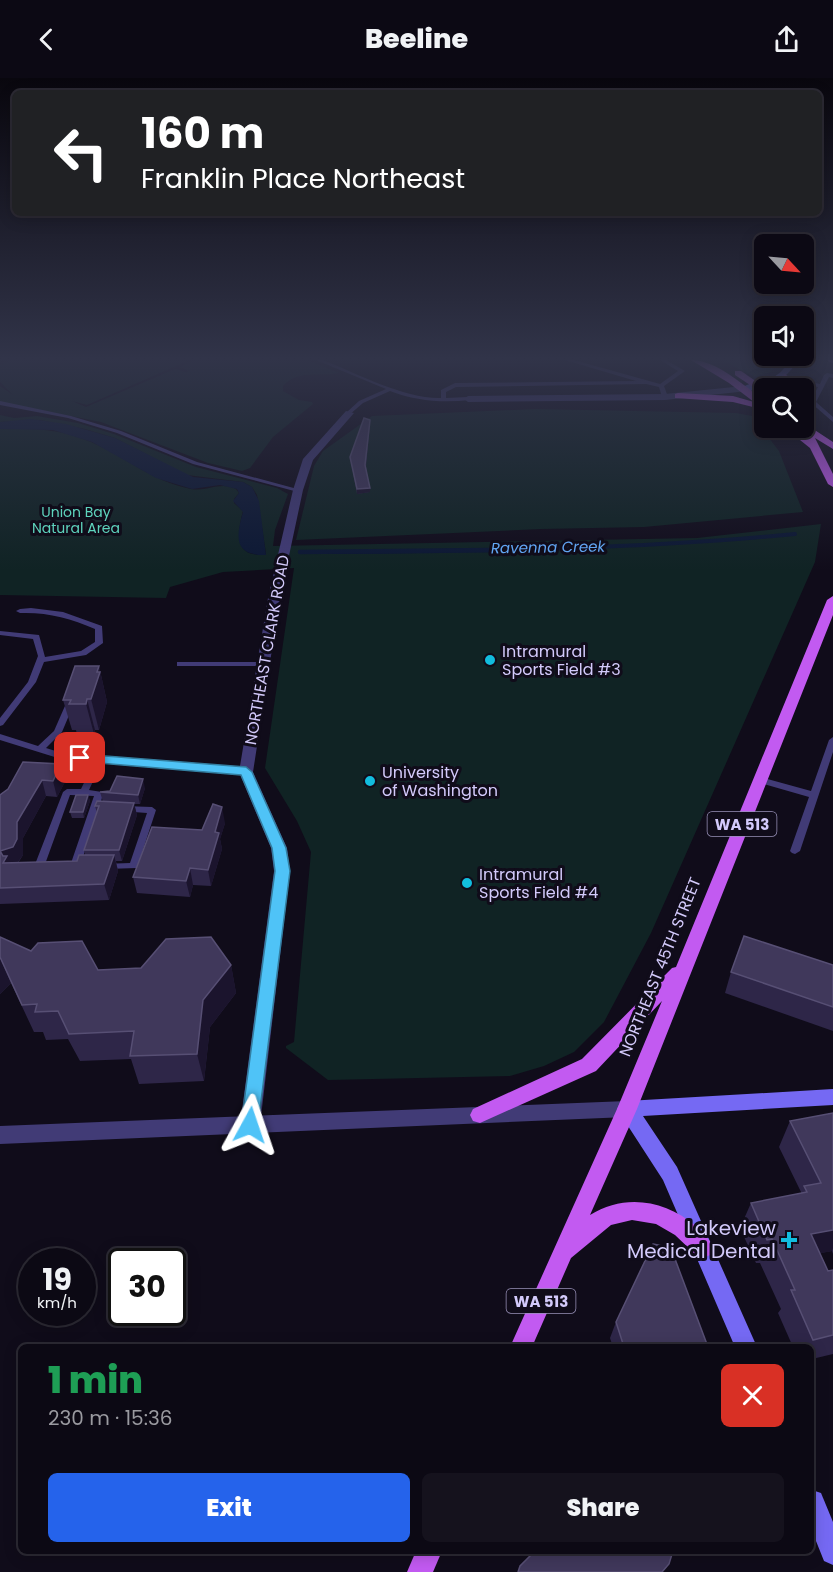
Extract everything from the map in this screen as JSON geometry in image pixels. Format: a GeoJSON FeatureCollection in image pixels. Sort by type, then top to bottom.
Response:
{"type":"FeatureCollection","features":[{"type":"Feature","properties":{"kind":"main road"},"geometry":{"type":"LineString","coordinates":[[814,433],[832,446]]}},
{"type":"Feature","properties":{"kind":"main road"},"geometry":{"type":"LineString","coordinates":[[802,438],[814,448]]}},
{"type":"Feature","properties":{"kind":"main road"},"geometry":{"type":"LineString","coordinates":[[810,438],[833,484]]}},
{"type":"Feature","properties":{"kind":"main road","name":"NORTHEAST 45TH STREET"},"geometry":{"type":"LineString","coordinates":[[522,1344],[627,1108],[760,780],[829,620],[833,600]]}},
{"type":"Feature","properties":{"kind":"main road"},"geometry":{"type":"LineString","coordinates":[[480,1115],[589,1065],[684,967]]}},
{"type":"Feature","properties":{"kind":"main road"},"geometry":{"type":"LineString","coordinates":[[627,1108],[833,1097]]}},
{"type":"Feature","properties":{"kind":"main road"},"geometry":{"type":"LineString","coordinates":[[627,1108],[670,1174],[745,1344]]}},
{"type":"Feature","properties":{"kind":"main road"},"geometry":{"type":"LineString","coordinates":[[562,1255],[602,1219],[622,1212],[650,1212],[667,1217],[687,1230],[703,1248]]}},
{"type":"Feature","properties":{"kind":"main road"},"geometry":{"type":"LineString","coordinates":[[814,1507],[833,1552]]}},
{"type":"Feature","properties":{"kind":"main road"},"geometry":{"type":"LineString","coordinates":[[420,1572],[428,1554]]}},
{"type":"Feature","properties":{"kind":"street","name":"NORTHEAST CLARK ROAD"},"geometry":{"type":"LineString","coordinates":[[246,772],[262,664],[280,566],[298,490],[308,459],[334,430]]}},
{"type":"Feature","properties":{"kind":"street"},"geometry":{"type":"LineString","coordinates":[[246,772],[279,848],[282,871],[250,1125]]}},
{"type":"Feature","properties":{"kind":"street"},"geometry":{"type":"LineString","coordinates":[[0,1135],[627,1108]]}},
{"type":"Feature","properties":{"kind":"lane"},"geometry":{"type":"LineString","coordinates":[[111,430],[195,463],[298,490]]}},
{"type":"Feature","properties":{"kind":"lane"},"geometry":{"type":"LineString","coordinates":[[20,611],[45,610],[82,620],[99,628],[99,643],[83,653],[40,660]]}},
{"type":"Feature","properties":{"kind":"lane"},"geometry":{"type":"LineString","coordinates":[[0,633],[36,637],[42,656],[32,682],[0,723]]}},
{"type":"Feature","properties":{"kind":"lane"},"geometry":{"type":"LineString","coordinates":[[180,664],[262,664]]}},
{"type":"Feature","properties":{"kind":"lane"},"geometry":{"type":"LineString","coordinates":[[39,750],[58,732],[76,689]]}},
{"type":"Feature","properties":{"kind":"lane"},"geometry":{"type":"LineString","coordinates":[[0,737],[61,756],[246,772]]}},
{"type":"Feature","properties":{"kind":"lane"},"geometry":{"type":"LineString","coordinates":[[795,851],[832,743]]}},
{"type":"Feature","properties":{"kind":"lane"},"geometry":{"type":"LineString","coordinates":[[84,792],[98,761]]}},
{"type":"Feature","properties":{"kind":"lane"},"geometry":{"type":"LineString","coordinates":[[760,780],[814,795]]}},
{"type":"Feature","properties":{"kind":"lane"},"geometry":{"type":"LineString","coordinates":[[51,867],[35,867],[67,792],[99,794],[75,866]]}},
{"type":"Feature","properties":{"kind":"lane"},"geometry":{"type":"LineString","coordinates":[[95,807],[106,808]]}},
{"type":"Feature","properties":{"kind":"lane"},"geometry":{"type":"LineString","coordinates":[[98,866],[134,866],[152,810],[118,808]]}},
{"type":"Feature","properties":{"kind":"lane"},"geometry":{"type":"LineString","coordinates":[[63,866],[87,866]]}},
{"type":"Feature","properties":{"kind":"green space","name":"Union Bay Natural Area"},"geometry":{"type":"Polygon","coordinates":[[[0,430],[40,430],[69,434],[104,448],[151,475],[177,485],[197,490],[219,486],[236,489],[239,493],[234,503],[243,511],[240,543],[248,552],[266,554],[257,495],[252,487],[243,482],[187,475],[115,438],[87,430],[100,430],[114,434],[196,467],[277,488],[288,494],[275,530],[273,546],[697,538],[821,524],[815,562],[651,933],[604,1022],[574,1052],[544,1066],[510,1076],[328,1080],[286,1048],[294,1042],[311,852],[297,821],[265,768],[294,568],[223,572],[170,587],[166,598],[0,595],[0,430]]]}},
{"type":"Feature","properties":{"kind":"green space"},"geometry":{"type":"Polygon","coordinates":[[[121,430],[282,430],[273,437],[250,468],[242,471],[208,463],[121,430]]]}},
{"type":"Feature","properties":{"kind":"green space"},"geometry":{"type":"Polygon","coordinates":[[[353,430],[754,430],[754,438],[769,438],[779,451],[803,512],[644,527],[541,529],[296,540],[314,466],[323,451],[353,430]]]}},
{"type":"Feature","properties":{"kind":"water"},"geometry":{"type":"Polygon","coordinates":[[[38,430],[86,430],[115,438],[193,477],[243,482],[252,487],[259,501],[266,555],[248,552],[242,548],[238,536],[243,512],[233,501],[239,493],[237,489],[220,485],[192,489],[156,478],[92,442],[53,430],[38,430]]]}},
{"type":"Feature","properties":{"kind":"building"},"geometry":{"type":"Polygon","coordinates":[[[360,430],[369,430],[365,465],[370,488],[357,489],[350,457],[360,430]]]}},
{"type":"Feature","properties":{"kind":"building"},"geometry":{"type":"Polygon","coordinates":[[[75,666],[99,666],[97,672],[100,672],[91,699],[87,699],[86,704],[69,704],[71,700],[63,700],[75,666]]]}},
{"type":"Feature","properties":{"kind":"building"},"geometry":{"type":"Polygon","coordinates":[[[23,762],[61,764],[53,781],[42,780],[17,822],[17,839],[13,847],[0,851],[0,795],[8,789],[23,762]]]}},
{"type":"Feature","properties":{"kind":"building"},"geometry":{"type":"Polygon","coordinates":[[[117,776],[143,779],[138,795],[100,792],[110,791],[117,776]]]}},
{"type":"Feature","properties":{"kind":"building"},"geometry":{"type":"Polygon","coordinates":[[[76,795],[88,795],[83,812],[70,812],[76,795]]]}},
{"type":"Feature","properties":{"kind":"building"},"geometry":{"type":"Polygon","coordinates":[[[97,801],[134,803],[119,850],[84,850],[99,806],[95,806],[97,801]]]}},
{"type":"Feature","properties":{"kind":"building"},"geometry":{"type":"Polygon","coordinates":[[[213,804],[222,807],[215,832],[219,833],[208,870],[190,868],[186,881],[133,877],[152,827],[202,830],[213,804]]]}},
{"type":"Feature","properties":{"kind":"building"},"geometry":{"type":"Polygon","coordinates":[[[0,851],[3,856],[7,856],[3,863],[77,861],[79,855],[114,855],[104,884],[0,888],[0,851]]]}},
{"type":"Feature","properties":{"kind":"building"},"geometry":{"type":"Polygon","coordinates":[[[744,936],[833,965],[833,1007],[731,972],[744,936]]]}},
{"type":"Feature","properties":{"kind":"building"},"geometry":{"type":"Polygon","coordinates":[[[0,937],[31,951],[38,943],[82,941],[98,970],[141,968],[166,939],[211,937],[231,965],[203,1000],[197,1054],[130,1056],[134,1031],[69,1034],[58,1011],[35,1012],[37,1004],[22,1005],[0,957],[0,937]]]}},
{"type":"Feature","properties":{"kind":"building"},"geometry":{"type":"Polygon","coordinates":[[[833,1113],[833,1230],[811,1234],[828,1271],[833,1270],[833,1335],[813,1340],[791,1290],[795,1290],[772,1239],[767,1240],[751,1203],[807,1192],[804,1186],[821,1183],[790,1121],[833,1113]]]}},
{"type":"Feature","properties":{"kind":"building"},"geometry":{"type":"Polygon","coordinates":[[[653,1244],[669,1247],[707,1344],[623,1344],[616,1322],[653,1244]]]}},
{"type":"Feature","properties":{"kind":"building"},"geometry":{"type":"Polygon","coordinates":[[[532,1554],[672,1554],[669,1564],[662,1572],[518,1572],[520,1566],[532,1554]]]}},
{"type":"Feature","properties":{"kind":"waterway","name":"Ravenna Creek"},"geometry":{"type":"LineString","coordinates":[[334,552],[623,546],[795,534]]}},
{"type":"Feature","properties":{"kind":"waterway","name":"Ravenna Creek"},"geometry":{"type":"LineString","coordinates":[[300,552],[489,550]]}},
{"type":"Feature","properties":{"kind":"place","name":"Intramural Sports Field #3"},"geometry":{"type":"Point","coordinates":[490,660]}},
{"type":"Feature","properties":{"kind":"place","name":"University of Washington"},"geometry":{"type":"Point","coordinates":[370,781]}},
{"type":"Feature","properties":{"kind":"place","name":"Intramural Sports Field #4"},"geometry":{"type":"Point","coordinates":[467,883]}},
{"type":"Feature","properties":{"kind":"place","name":"Lakeview Medical Dental"},"geometry":{"type":"Point","coordinates":[789,1240]}},
{"type":"Feature","properties":{"kind":"route"},"geometry":{"type":"LineString","coordinates":[[80,758],[246,772],[279,848],[282,871],[252,1093],[250,1125]]}}]}
